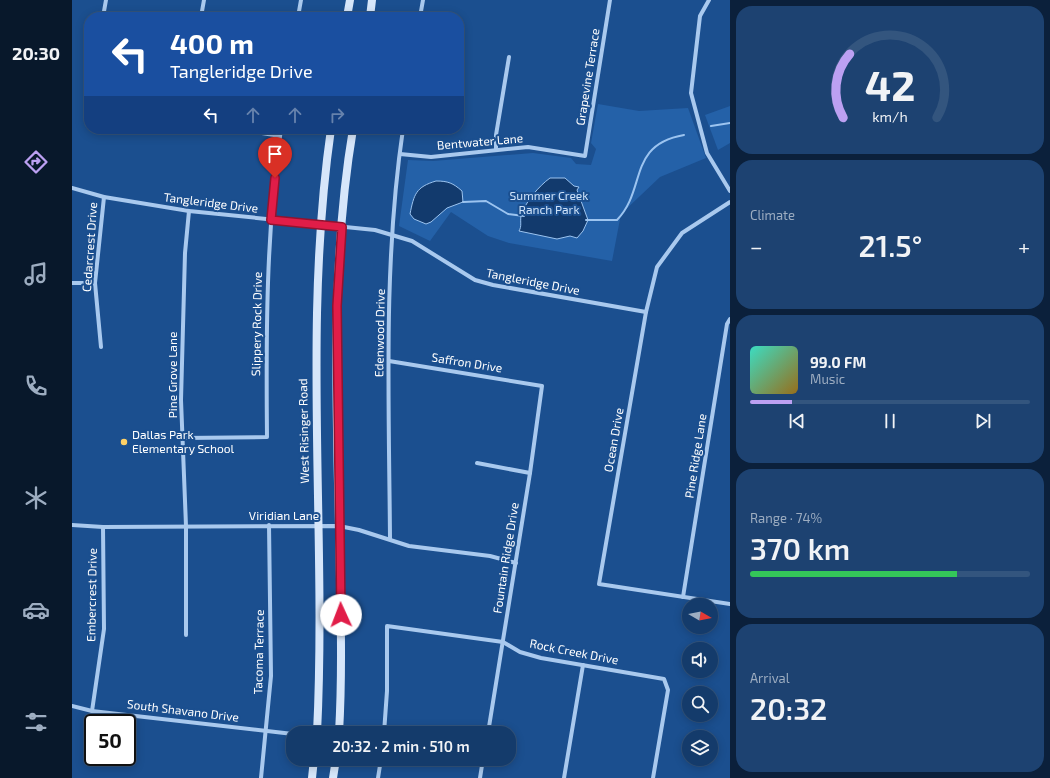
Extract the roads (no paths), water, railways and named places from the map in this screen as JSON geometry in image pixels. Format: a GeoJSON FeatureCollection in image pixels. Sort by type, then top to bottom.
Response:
{"type":"FeatureCollection","features":[{"type":"Feature","properties":{"kind":"main road"},"geometry":{"type":"LineString","coordinates":[[348,12],[350,0]]}},
{"type":"Feature","properties":{"kind":"main road"},"geometry":{"type":"LineString","coordinates":[[371,12],[372,0]]}},
{"type":"Feature","properties":{"kind":"main road","name":"West Risinger Road"},"geometry":{"type":"LineString","coordinates":[[317,726],[320,676],[317,525],[316,313],[320,226],[330,134]]}},
{"type":"Feature","properties":{"kind":"main road"},"geometry":{"type":"LineString","coordinates":[[339,726],[342,644],[339,526],[337,306],[342,227],[352,134]]}},
{"type":"Feature","properties":{"kind":"main road"},"geometry":{"type":"LineString","coordinates":[[312,778],[313,766]]}},
{"type":"Feature","properties":{"kind":"main road"},"geometry":{"type":"LineString","coordinates":[[333,778],[335,766]]}},
{"type":"Feature","properties":{"kind":"street"},"geometry":{"type":"LineString","coordinates":[[104,12],[106,0]]}},
{"type":"Feature","properties":{"kind":"street"},"geometry":{"type":"LineString","coordinates":[[202,12],[204,0]]}},
{"type":"Feature","properties":{"kind":"street"},"geometry":{"type":"LineString","coordinates":[[299,12],[301,0]]}},
{"type":"Feature","properties":{"kind":"street"},"geometry":{"type":"LineString","coordinates":[[421,12],[423,0]]}},
{"type":"Feature","properties":{"kind":"street","name":"Grapevine Terrace"},"geometry":{"type":"LineString","coordinates":[[586,156],[610,0]]}},
{"type":"Feature","properties":{"kind":"street"},"geometry":{"type":"LineString","coordinates":[[709,0],[700,16],[690,93],[707,153],[730,191]]}},
{"type":"Feature","properties":{"kind":"street"},"geometry":{"type":"LineString","coordinates":[[496,150],[496,136],[509,57]]}},
{"type":"Feature","properties":{"kind":"street"},"geometry":{"type":"LineString","coordinates":[[268,134],[280,136]]}},
{"type":"Feature","properties":{"kind":"street","name":"Edenwood Drive"},"geometry":{"type":"LineString","coordinates":[[390,539],[389,361],[392,234],[402,134]]}},
{"type":"Feature","properties":{"kind":"street","name":"Slippery Rock Drive"},"geometry":{"type":"LineString","coordinates":[[183,438],[266,437],[266,296],[271,220],[280,136]]}},
{"type":"Feature","properties":{"kind":"street","name":"Bentwater Lane"},"geometry":{"type":"LineString","coordinates":[[400,154],[431,157],[528,147],[586,156]]}},
{"type":"Feature","properties":{"kind":"street","name":"Tangleridge Drive"},"geometry":{"type":"LineString","coordinates":[[72,188],[104,197],[189,211],[320,226],[375,230],[412,241],[475,280],[493,285],[646,312]]}},
{"type":"Feature","properties":{"kind":"street","name":"Cedarcrest Drive"},"geometry":{"type":"LineString","coordinates":[[101,347],[95,283],[104,197]]}},
{"type":"Feature","properties":{"kind":"street","name":"Ocean Drive"},"geometry":{"type":"LineString","coordinates":[[730,202],[682,233],[657,267],[646,312],[599,584],[730,604]]}},
{"type":"Feature","properties":{"kind":"street","name":"Pine Grove Lane"},"geometry":{"type":"LineString","coordinates":[[186,635],[186,526],[181,400],[184,253],[189,211]]}},
{"type":"Feature","properties":{"kind":"street"},"geometry":{"type":"LineString","coordinates":[[72,283],[95,283]]}},
{"type":"Feature","properties":{"kind":"street","name":"Pine Ridge Lane"},"geometry":{"type":"LineString","coordinates":[[683,597],[727,324],[730,320]]}},
{"type":"Feature","properties":{"kind":"street","name":"Saffron Drive"},"geometry":{"type":"LineString","coordinates":[[389,361],[542,386]]}},
{"type":"Feature","properties":{"kind":"street","name":"Fountain Ridge Drive"},"geometry":{"type":"LineString","coordinates":[[489,726],[530,473],[542,386]]}},
{"type":"Feature","properties":{"kind":"street"},"geometry":{"type":"LineString","coordinates":[[477,463],[530,473]]}},
{"type":"Feature","properties":{"kind":"street","name":"Viridian Lane"},"geometry":{"type":"LineString","coordinates":[[72,525],[103,527],[269,525],[339,526],[390,539],[409,546],[490,556],[516,563]]}},
{"type":"Feature","properties":{"kind":"street","name":"Tacoma Terrace"},"geometry":{"type":"LineString","coordinates":[[260,778],[271,676],[269,525]]}},
{"type":"Feature","properties":{"kind":"street","name":"Embercrest Drive"},"geometry":{"type":"LineString","coordinates":[[92,711],[104,629],[103,527]]}},
{"type":"Feature","properties":{"kind":"street","name":"Rock Creek Drive"},"geometry":{"type":"LineString","coordinates":[[385,726],[387,692],[387,626],[503,642],[528,655],[664,678],[668,690],[653,778]]}},
{"type":"Feature","properties":{"kind":"street"},"geometry":{"type":"LineString","coordinates":[[564,778],[583,665]]}},
{"type":"Feature","properties":{"kind":"street","name":"South Shavano Drive"},"geometry":{"type":"LineString","coordinates":[[72,706],[92,711],[286,733]]}},
{"type":"Feature","properties":{"kind":"street"},"geometry":{"type":"LineString","coordinates":[[378,778],[380,766]]}},
{"type":"Feature","properties":{"kind":"street"},"geometry":{"type":"LineString","coordinates":[[480,778],[482,766]]}},
{"type":"Feature","properties":{"kind":"waterway"},"geometry":{"type":"LineString","coordinates":[[711,126],[730,123]]}},
{"type":"Feature","properties":{"kind":"waterway"},"geometry":{"type":"LineString","coordinates":[[586,220],[617,220],[626,208],[646,158],[654,148],[666,140],[684,135]]}},
{"type":"Feature","properties":{"kind":"waterway"},"geometry":{"type":"LineString","coordinates":[[463,202],[486,201],[508,214],[524,216]]}},
{"type":"Feature","properties":{"kind":"place","name":"Dallas Park Elementary School"},"geometry":{"type":"Point","coordinates":[124,442]}},
{"type":"Feature","properties":{"kind":"park label","name":"Summer Creek Ranch Park"},"geometry":{"type":"Point","coordinates":[549,203]}}]}
